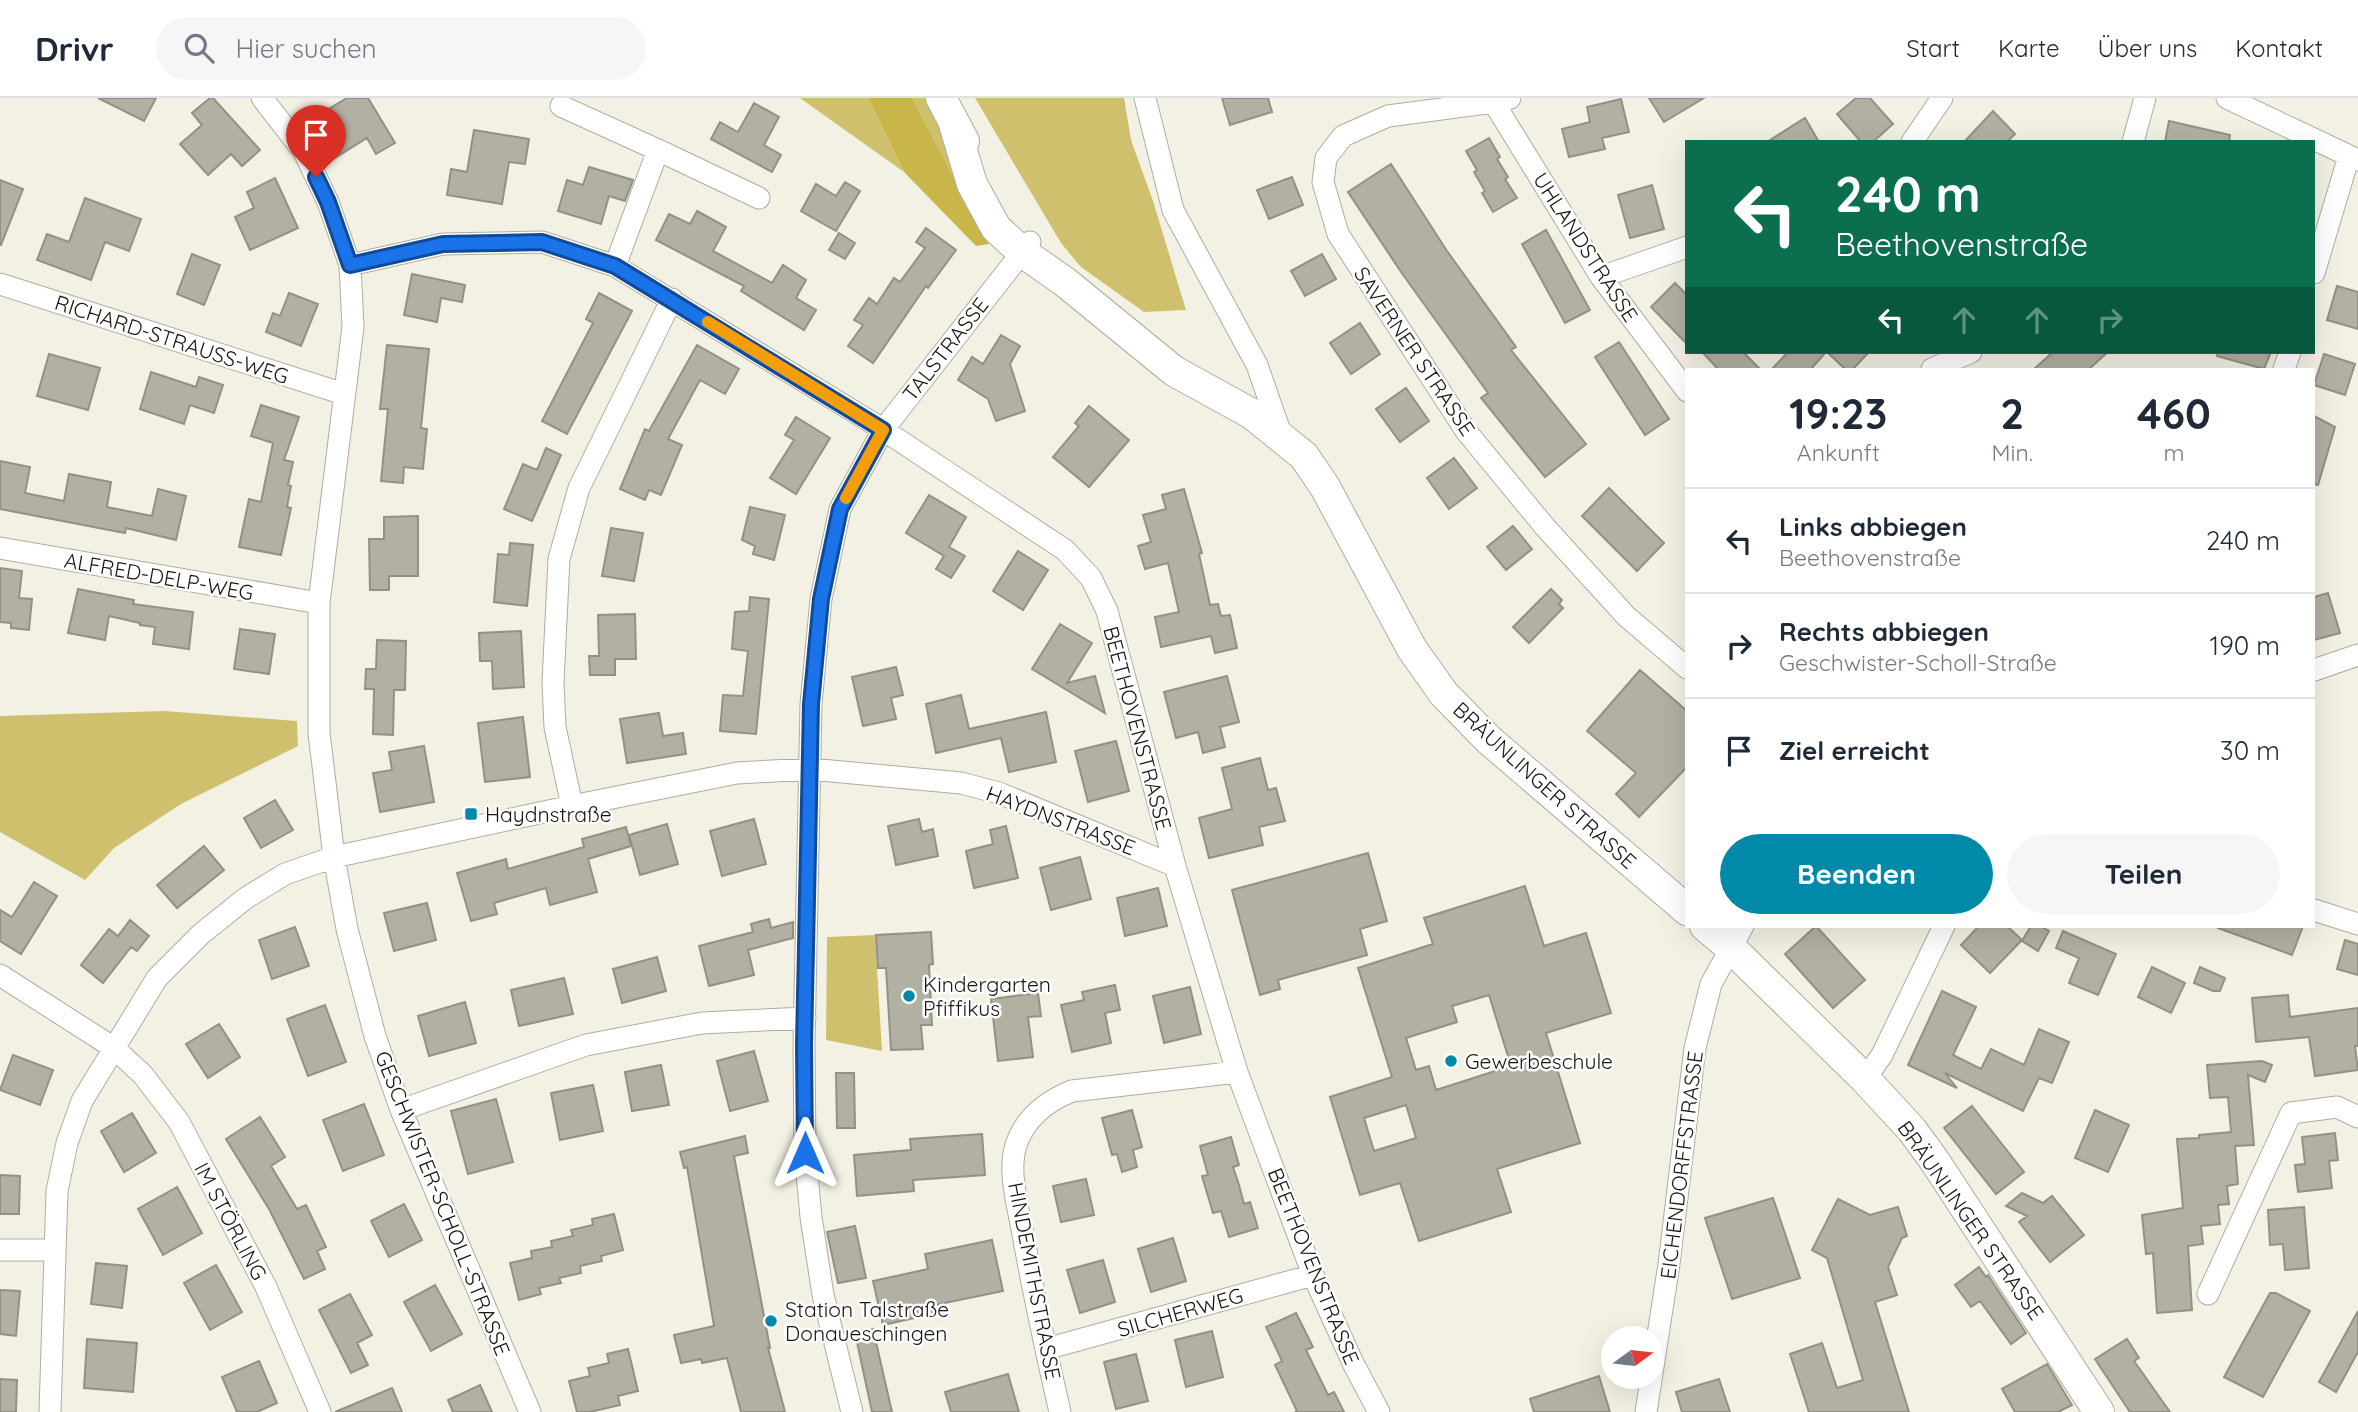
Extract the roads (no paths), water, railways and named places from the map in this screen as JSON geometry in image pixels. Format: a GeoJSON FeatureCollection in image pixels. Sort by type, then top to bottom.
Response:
{"type":"FeatureCollection","features":[{"type":"Feature","properties":{"kind":"main road","name":"BRÄUNLINGER STRASSE"},"geometry":{"type":"LineString","coordinates":[[948,111],[996,190],[1026,247],[1174,371],[1252,414],[1304,456],[1325,487],[1412,649],[1444,694],[1489,740],[1685,908]]}},
{"type":"Feature","properties":{"kind":"main road","name":"BRÄUNLINGER STRASSE"},"geometry":{"type":"LineString","coordinates":[[1711,928],[1736,936],[1912,1130],[2099,1412]]}},
{"type":"Feature","properties":{"kind":"street","name":"GESCHWISTER-SCHOLL-STRASSE"},"geometry":{"type":"LineString","coordinates":[[262,98],[304,152],[328,202],[350,265],[353,327],[319,603],[319,733],[334,858],[347,929],[375,1035],[401,1110],[530,1412]]}},
{"type":"Feature","properties":{"kind":"street","name":"BRÄUNLINGER STRASSE"},"geometry":{"type":"LineString","coordinates":[[1145,98],[1173,211],[1257,365],[1282,437]]}},
{"type":"Feature","properties":{"kind":"street"},"geometry":{"type":"LineString","coordinates":[[1913,140],[1942,98]]}},
{"type":"Feature","properties":{"kind":"street"},"geometry":{"type":"LineString","coordinates":[[2134,140],[2145,98]]}},
{"type":"Feature","properties":{"kind":"street"},"geometry":{"type":"LineString","coordinates":[[2227,98],[2353,158],[2315,271]]}},
{"type":"Feature","properties":{"kind":"street","name":"UHLANDSTRASSE"},"geometry":{"type":"LineString","coordinates":[[1498,99],[1601,277],[1685,388]]}},
{"type":"Feature","properties":{"kind":"street","name":"SAVERNER STRASSE"},"geometry":{"type":"LineString","coordinates":[[1498,99],[1388,116],[1343,136],[1326,158],[1323,182],[1338,234],[1466,431],[1545,527],[1626,616],[1685,666]]}},
{"type":"Feature","properties":{"kind":"street"},"geometry":{"type":"LineString","coordinates":[[561,106],[759,198]]}},
{"type":"Feature","properties":{"kind":"street"},"geometry":{"type":"LineString","coordinates":[[615,266],[658,150]]}},
{"type":"Feature","properties":{"kind":"street","name":"BEETHOVENSTRASSE"},"geometry":{"type":"LineString","coordinates":[[350,265],[443,244],[542,242],[615,266],[883,430],[1065,550],[1091,578],[1107,611],[1175,866],[1237,1072],[1314,1275],[1378,1412]]}},
{"type":"Feature","properties":{"kind":"street","name":"TALSTRASSE"},"geometry":{"type":"LineString","coordinates":[[852,1412],[823,1295],[805,1153],[811,704],[821,599],[840,509],[883,430],[1026,247]]}},
{"type":"Feature","properties":{"kind":"street"},"geometry":{"type":"LineString","coordinates":[[1601,277],[1685,248]]}},
{"type":"Feature","properties":{"kind":"street","name":"RICHARD-STRAUSS-WEG"},"geometry":{"type":"LineString","coordinates":[[0,284],[344,394]]}},
{"type":"Feature","properties":{"kind":"street"},"geometry":{"type":"LineString","coordinates":[[572,806],[555,727],[553,681],[559,559],[579,488],[672,299]]}},
{"type":"Feature","properties":{"kind":"street"},"geometry":{"type":"LineString","coordinates":[[1934,368],[1967,354]]}},
{"type":"Feature","properties":{"kind":"street","name":"ALFRED-DELP-WEG"},"geometry":{"type":"LineString","coordinates":[[0,548],[319,603]]}},
{"type":"Feature","properties":{"kind":"street"},"geometry":{"type":"LineString","coordinates":[[2315,670],[2358,655]]}},
{"type":"Feature","properties":{"kind":"street","name":"HAYDNSTRASSE"},"geometry":{"type":"LineString","coordinates":[[50,1412],[57,1191],[67,1143],[82,1101],[158,978],[201,934],[246,898],[285,874],[334,858],[737,773],[810,769],[961,783],[999,793],[1175,866]]}},
{"type":"Feature","properties":{"kind":"street"},"geometry":{"type":"LineString","coordinates":[[2315,910],[2358,924]]}},
{"type":"Feature","properties":{"kind":"street"},"geometry":{"type":"LineString","coordinates":[[1865,1079],[1882,1055],[1943,928]]}},
{"type":"Feature","properties":{"kind":"street","name":"EICHENDORFFSTRASSE"},"geometry":{"type":"LineString","coordinates":[[1646,1412],[1666,1290],[1695,1048],[1711,984],[1736,936]]}},
{"type":"Feature","properties":{"kind":"street","name":"IM STÖRLING"},"geometry":{"type":"LineString","coordinates":[[0,975],[114,1048],[143,1075],[179,1122],[266,1287],[320,1412]]}},
{"type":"Feature","properties":{"kind":"street"},"geometry":{"type":"LineString","coordinates":[[401,1110],[586,1045],[702,1023],[805,1018]]}},
{"type":"Feature","properties":{"kind":"street","name":"HINDEMITHSTRASSE"},"geometry":{"type":"LineString","coordinates":[[1060,1412],[1034,1295],[1014,1182],[1015,1147],[1025,1125],[1051,1100],[1072,1091],[1237,1072]]}},
{"type":"Feature","properties":{"kind":"street"},"geometry":{"type":"LineString","coordinates":[[2208,1294],[2291,1113],[2337,1107],[2358,1117]]}},
{"type":"Feature","properties":{"kind":"street"},"geometry":{"type":"LineString","coordinates":[[0,1250],[55,1250]]}},
{"type":"Feature","properties":{"kind":"street","name":"SILCHERWEG"},"geometry":{"type":"LineString","coordinates":[[1046,1349],[1314,1275]]}},
{"type":"Feature","properties":{"kind":"place","name":"Haydnstraße"},"geometry":{"type":"Point","coordinates":[471,814]}},
{"type":"Feature","properties":{"kind":"place","name":"Kindergarten Pfiffikus"},"geometry":{"type":"Point","coordinates":[909,996]}},
{"type":"Feature","properties":{"kind":"place","name":"Gewerbeschule"},"geometry":{"type":"Point","coordinates":[1451,1061]}},
{"type":"Feature","properties":{"kind":"place","name":"Station Talstraße Donaueschingen"},"geometry":{"type":"Point","coordinates":[771,1321]}}]}
